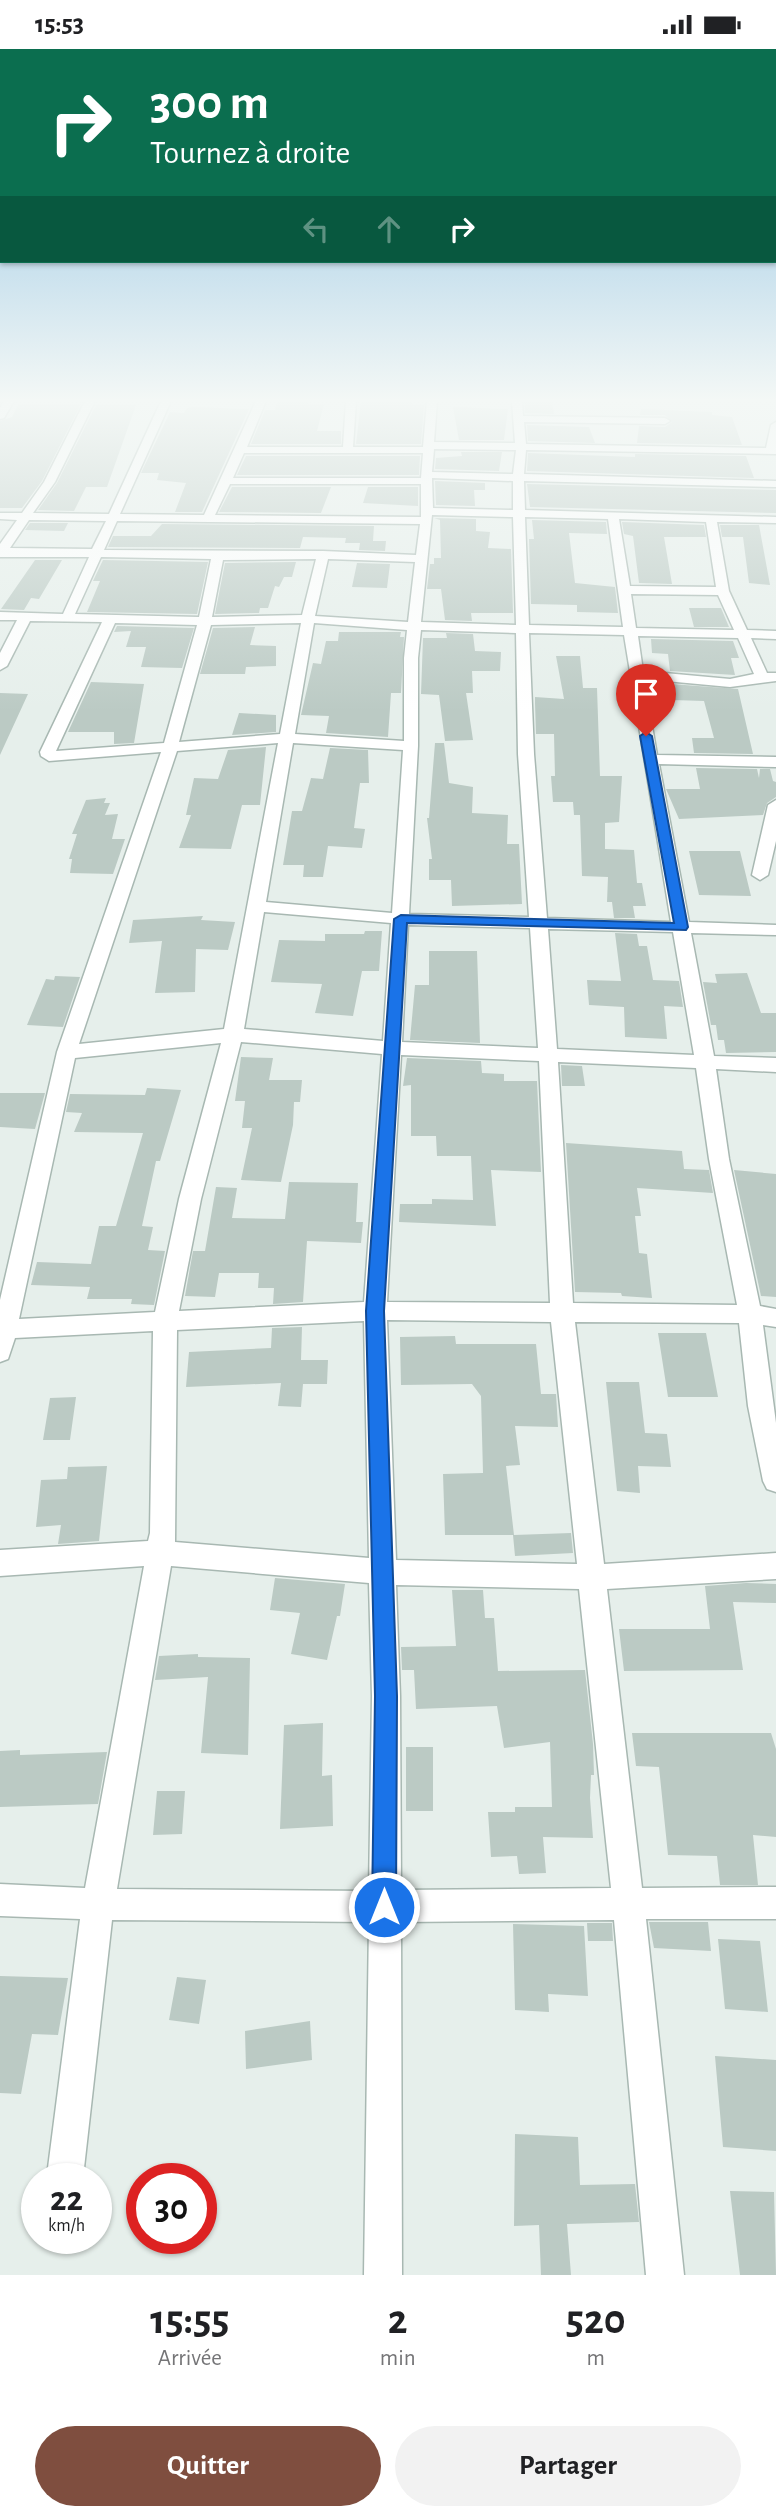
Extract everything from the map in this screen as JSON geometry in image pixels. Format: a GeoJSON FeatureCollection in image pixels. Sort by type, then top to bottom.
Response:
{"type":"FeatureCollection","features":[{"type":"Feature","properties":{"kind":"street"},"geometry":{"type":"LineString","coordinates":[[0,552],[34,505]]}},
{"type":"Feature","properties":{"kind":"street"},"geometry":{"type":"LineString","coordinates":[[67,618],[119,505]]}},
{"type":"Feature","properties":{"kind":"street"},"geometry":{"type":"LineString","coordinates":[[208,518],[214,505]]}},
{"type":"Feature","properties":{"kind":"street"},"geometry":{"type":"LineString","coordinates":[[383,2275],[384,1572],[375,1311],[411,746],[413,626],[426,505]]}},
{"type":"Feature","properties":{"kind":"street"},"geometry":{"type":"LineString","coordinates":[[519,505],[526,754],[548,1055],[562,1312],[628,1903],[665,2275]]}},
{"type":"Feature","properties":{"kind":"street"},"geometry":{"type":"LineString","coordinates":[[0,516],[208,518],[519,513],[776,520]]}},
{"type":"Feature","properties":{"kind":"street"},"geometry":{"type":"LineString","coordinates":[[613,517],[650,759],[705,1059],[719,1159],[750,1314],[760,1406],[776,1481]]}},
{"type":"Feature","properties":{"kind":"street"},"geometry":{"type":"LineString","coordinates":[[636,674],[730,683],[769,677],[741,634],[723,591],[711,519]]}},
{"type":"Feature","properties":{"kind":"street"},"geometry":{"type":"LineString","coordinates":[[0,552],[323,555],[421,559]]}},
{"type":"Feature","properties":{"kind":"street"},"geometry":{"type":"LineString","coordinates":[[67,2163],[98,1905],[163,1533],[165,1322],[190,1199],[233,1035],[308,619],[323,555]]}},
{"type":"Feature","properties":{"kind":"street"},"geometry":{"type":"LineString","coordinates":[[0,1352],[67,1052],[170,749],[205,621],[218,556]]}},
{"type":"Feature","properties":{"kind":"street"},"geometry":{"type":"LineString","coordinates":[[625,590],[723,591]]}},
{"type":"Feature","properties":{"kind":"street"},"geometry":{"type":"LineString","coordinates":[[0,617],[205,621],[308,619],[413,626],[776,635]]}},
{"type":"Feature","properties":{"kind":"street"},"geometry":{"type":"LineString","coordinates":[[0,666],[25,618]]}},
{"type":"Feature","properties":{"kind":"street"},"geometry":{"type":"LineString","coordinates":[[110,619],[48,752],[49,756],[287,739],[411,746]]}},
{"type":"Feature","properties":{"kind":"street"},"geometry":{"type":"LineString","coordinates":[[650,759],[776,762]]}},
{"type":"Feature","properties":{"kind":"street"},"geometry":{"type":"LineString","coordinates":[[760,875],[776,805]]}},
{"type":"Feature","properties":{"kind":"street"},"geometry":{"type":"LineString","coordinates":[[257,906],[401,919],[776,930]]}},
{"type":"Feature","properties":{"kind":"street"},"geometry":{"type":"LineString","coordinates":[[67,1052],[233,1035],[393,1048],[705,1059],[776,1065]]}},
{"type":"Feature","properties":{"kind":"street"},"geometry":{"type":"LineString","coordinates":[[3,1329],[375,1311],[750,1314],[776,1318]]}},
{"type":"Feature","properties":{"kind":"street"},"geometry":{"type":"LineString","coordinates":[[0,1563],[160,1553],[384,1572],[591,1577],[776,1566]]}},
{"type":"Feature","properties":{"kind":"street"},"geometry":{"type":"LineString","coordinates":[[0,1900],[98,1905],[384,1907],[776,1903]]}},
{"type":"Feature","properties":{"kind":"building"},"geometry":{"type":"Polygon","coordinates":[[[0,505],[24,505],[22,508],[0,508],[0,505]]]}},
{"type":"Feature","properties":{"kind":"building"},"geometry":{"type":"Polygon","coordinates":[[[42,505],[77,505],[74,511],[38,510],[42,505]]]}},
{"type":"Feature","properties":{"kind":"building"},"geometry":{"type":"Polygon","coordinates":[[[178,505],[205,505],[202,512],[175,512],[178,505]]]}},
{"type":"Feature","properties":{"kind":"building"},"geometry":{"type":"Polygon","coordinates":[[[223,505],[324,505],[321,513],[219,512],[223,505]]]}},
{"type":"Feature","properties":{"kind":"building"},"geometry":{"type":"Polygon","coordinates":[[[530,505],[776,505],[776,513],[530,507],[530,505]]]}},
{"type":"Feature","properties":{"kind":"building"},"geometry":{"type":"Polygon","coordinates":[[[434,518],[476,519],[476,531],[490,532],[488,548],[511,549],[513,613],[471,613],[472,621],[445,620],[441,589],[427,589],[430,564],[434,564],[434,558],[441,558],[440,520],[434,518]]]}},
{"type":"Feature","properties":{"kind":"building"},"geometry":{"type":"Polygon","coordinates":[[[532,520],[606,522],[607,534],[569,533],[575,583],[615,587],[618,613],[577,612],[577,605],[531,604],[529,539],[534,539],[532,520]]]}},
{"type":"Feature","properties":{"kind":"building"},"geometry":{"type":"Polygon","coordinates":[[[622,522],[704,525],[706,537],[664,537],[672,584],[639,583],[633,536],[624,534],[622,522]]]}},
{"type":"Feature","properties":{"kind":"building"},"geometry":{"type":"Polygon","coordinates":[[[30,523],[68,523],[64,531],[25,530],[30,523]]]}},
{"type":"Feature","properties":{"kind":"building"},"geometry":{"type":"Polygon","coordinates":[[[162,524],[374,526],[373,541],[386,541],[385,551],[359,550],[360,543],[345,543],[346,538],[303,537],[300,548],[108,547],[113,536],[151,536],[162,524]]]}},
{"type":"Feature","properties":{"kind":"building"},"geometry":{"type":"Polygon","coordinates":[[[720,525],[759,525],[770,585],[749,583],[743,537],[722,537],[720,525]]]}},
{"type":"Feature","properties":{"kind":"building"},"geometry":{"type":"Polygon","coordinates":[[[35,560],[62,560],[39,599],[31,598],[24,610],[1,609],[35,560]]]}},
{"type":"Feature","properties":{"kind":"building"},"geometry":{"type":"Polygon","coordinates":[[[103,560],[208,562],[197,614],[87,612],[100,581],[93,581],[103,560]]]}},
{"type":"Feature","properties":{"kind":"building"},"geometry":{"type":"Polygon","coordinates":[[[296,562],[292,577],[284,577],[279,587],[275,586],[268,608],[260,608],[259,613],[215,614],[225,563],[296,562]]]}},
{"type":"Feature","properties":{"kind":"building"},"geometry":{"type":"Polygon","coordinates":[[[357,563],[390,564],[387,588],[352,587],[357,563]]]}},
{"type":"Feature","properties":{"kind":"building"},"geometry":{"type":"Polygon","coordinates":[[[689,608],[721,608],[729,627],[694,627],[689,608]]]}},
{"type":"Feature","properties":{"kind":"building"},"geometry":{"type":"Polygon","coordinates":[[[117,626],[194,628],[182,668],[141,667],[146,647],[126,647],[131,631],[114,632],[117,626]]]}},
{"type":"Feature","properties":{"kind":"building"},"geometry":{"type":"Polygon","coordinates":[[[255,627],[250,645],[276,646],[276,666],[246,667],[245,674],[200,674],[213,628],[255,627]]]}},
{"type":"Feature","properties":{"kind":"building"},"geometry":{"type":"Polygon","coordinates":[[[339,632],[401,632],[400,637],[404,637],[401,693],[391,693],[388,737],[326,733],[329,716],[301,715],[313,663],[321,664],[326,641],[338,641],[339,632]]]}},
{"type":"Feature","properties":{"kind":"building"},"geometry":{"type":"Polygon","coordinates":[[[446,633],[473,634],[475,651],[501,652],[500,671],[472,671],[473,693],[466,693],[473,740],[445,741],[439,695],[421,694],[423,638],[447,638],[446,633]]]}},
{"type":"Feature","properties":{"kind":"building"},"geometry":{"type":"Polygon","coordinates":[[[651,639],[733,641],[739,658],[731,658],[735,675],[670,671],[668,654],[652,653],[651,639]]]}},
{"type":"Feature","properties":{"kind":"building"},"geometry":{"type":"Polygon","coordinates":[[[556,656],[580,656],[583,688],[597,688],[600,776],[622,776],[619,822],[605,823],[605,849],[634,850],[637,883],[642,883],[646,906],[633,906],[635,918],[614,918],[612,902],[607,902],[608,877],[582,876],[580,815],[574,815],[573,802],[553,802],[551,776],[555,776],[554,734],[536,734],[535,697],[564,699],[556,656]]]}},
{"type":"Feature","properties":{"kind":"building"},"geometry":{"type":"Polygon","coordinates":[[[91,682],[144,684],[134,743],[114,744],[114,732],[68,732],[91,682]]]}},
{"type":"Feature","properties":{"kind":"building"},"geometry":{"type":"Polygon","coordinates":[[[671,684],[738,689],[753,754],[694,753],[692,738],[714,738],[704,701],[673,700],[671,684]]]}},
{"type":"Feature","properties":{"kind":"building"},"geometry":{"type":"Polygon","coordinates":[[[0,693],[28,694],[0,755],[0,693]]]}},
{"type":"Feature","properties":{"kind":"building"},"geometry":{"type":"Polygon","coordinates":[[[239,713],[276,715],[276,732],[232,735],[239,713]]]}},
{"type":"Feature","properties":{"kind":"building"},"geometry":{"type":"Polygon","coordinates":[[[435,743],[444,743],[449,783],[473,787],[472,813],[508,815],[507,844],[519,844],[522,904],[452,906],[451,880],[429,880],[429,859],[432,859],[427,818],[435,743]]]}},
{"type":"Feature","properties":{"kind":"building"},"geometry":{"type":"Polygon","coordinates":[[[266,747],[260,805],[242,805],[231,849],[179,848],[191,815],[186,815],[194,778],[218,779],[228,750],[266,747]]]}},
{"type":"Feature","properties":{"kind":"building"},"geometry":{"type":"Polygon","coordinates":[[[330,748],[368,750],[369,783],[360,783],[354,828],[365,829],[362,848],[328,846],[323,877],[303,877],[304,865],[283,865],[292,811],[302,811],[311,778],[323,779],[330,748]]]}},
{"type":"Feature","properties":{"kind":"building"},"geometry":{"type":"Polygon","coordinates":[[[696,768],[757,769],[759,778],[760,769],[770,769],[773,781],[776,782],[776,797],[767,803],[763,815],[679,819],[666,789],[700,789],[696,768]]]}},
{"type":"Feature","properties":{"kind":"building"},"geometry":{"type":"Polygon","coordinates":[[[106,798],[104,803],[110,803],[105,815],[118,814],[112,839],[125,839],[113,874],[70,873],[72,859],[69,859],[77,834],[72,834],[86,800],[106,798]]]}},
{"type":"Feature","properties":{"kind":"building"},"geometry":{"type":"Polygon","coordinates":[[[689,851],[740,851],[751,896],[699,895],[689,851]]]}},
{"type":"Feature","properties":{"kind":"building"},"geometry":{"type":"Polygon","coordinates":[[[203,916],[201,920],[235,922],[228,950],[196,949],[195,992],[155,993],[162,941],[129,943],[133,920],[203,916]]]}},
{"type":"Feature","properties":{"kind":"building"},"geometry":{"type":"Polygon","coordinates":[[[365,931],[382,931],[379,971],[362,971],[353,1016],[315,1013],[322,984],[271,982],[279,940],[325,941],[325,934],[364,934],[365,931]]]}},
{"type":"Feature","properties":{"kind":"building"},"geometry":{"type":"Polygon","coordinates":[[[615,933],[637,934],[639,946],[647,946],[653,980],[679,981],[683,1007],[664,1006],[667,1039],[625,1037],[624,1007],[589,1005],[587,980],[621,981],[615,933]]]}},
{"type":"Feature","properties":{"kind":"building"},"geometry":{"type":"Polygon","coordinates":[[[429,951],[477,951],[480,1043],[410,1040],[415,985],[429,985],[429,951]]]}},
{"type":"Feature","properties":{"kind":"building"},"geometry":{"type":"Polygon","coordinates":[[[747,973],[761,1013],[776,1013],[776,1052],[726,1053],[724,1040],[718,1040],[716,1025],[711,1025],[703,982],[717,983],[715,974],[747,973]]]}},
{"type":"Feature","properties":{"kind":"building"},"geometry":{"type":"Polygon","coordinates":[[[55,976],[80,977],[63,1027],[27,1025],[46,979],[54,980],[55,976]]]}},
{"type":"Feature","properties":{"kind":"building"},"geometry":{"type":"Polygon","coordinates":[[[241,1057],[273,1058],[269,1080],[302,1080],[300,1102],[294,1102],[293,1125],[281,1182],[241,1180],[252,1128],[242,1128],[245,1101],[235,1101],[241,1057]]]}},
{"type":"Feature","properties":{"kind":"building"},"geometry":{"type":"Polygon","coordinates":[[[407,1058],[481,1061],[482,1073],[504,1074],[504,1081],[537,1081],[541,1172],[491,1170],[496,1226],[399,1222],[400,1204],[432,1204],[432,1199],[473,1200],[471,1156],[437,1156],[436,1136],[411,1136],[411,1085],[403,1086],[407,1058]]]}},
{"type":"Feature","properties":{"kind":"building"},"geometry":{"type":"Polygon","coordinates":[[[561,1065],[582,1066],[585,1086],[562,1086],[561,1065]]]}},
{"type":"Feature","properties":{"kind":"building"},"geometry":{"type":"Polygon","coordinates":[[[147,1088],[181,1090],[160,1161],[156,1161],[142,1226],[153,1227],[148,1250],[165,1251],[154,1305],[131,1304],[132,1299],[87,1299],[90,1287],[31,1285],[37,1262],[91,1264],[99,1226],[116,1226],[143,1133],[74,1132],[82,1113],[66,1112],[70,1094],[145,1095],[147,1088]]]}},
{"type":"Feature","properties":{"kind":"building"},"geometry":{"type":"Polygon","coordinates":[[[0,1093],[45,1093],[35,1129],[0,1127],[0,1093]]]}},
{"type":"Feature","properties":{"kind":"building"},"geometry":{"type":"Polygon","coordinates":[[[566,1143],[682,1151],[684,1169],[709,1170],[713,1193],[637,1188],[641,1216],[635,1216],[639,1253],[647,1254],[652,1298],[622,1296],[621,1293],[575,1292],[566,1143]]]}},
{"type":"Feature","properties":{"kind":"building"},"geometry":{"type":"Polygon","coordinates":[[[734,1170],[776,1174],[776,1297],[761,1296],[734,1170]]]}},
{"type":"Feature","properties":{"kind":"building"},"geometry":{"type":"Polygon","coordinates":[[[289,1182],[358,1183],[356,1222],[363,1222],[361,1243],[307,1241],[303,1302],[273,1304],[274,1288],[258,1288],[259,1273],[219,1273],[215,1297],[185,1296],[193,1251],[205,1251],[216,1187],[237,1188],[232,1218],[285,1219],[289,1182]]]}},
{"type":"Feature","properties":{"kind":"building"},"geometry":{"type":"Polygon","coordinates":[[[302,1327],[301,1360],[328,1360],[327,1384],[303,1384],[301,1407],[278,1406],[281,1383],[186,1387],[189,1352],[271,1348],[272,1328],[302,1327]]]}},
{"type":"Feature","properties":{"kind":"building"},"geometry":{"type":"Polygon","coordinates":[[[658,1333],[706,1333],[718,1397],[668,1397],[658,1333]]]}},
{"type":"Feature","properties":{"kind":"building"},"geometry":{"type":"Polygon","coordinates":[[[455,1336],[456,1344],[536,1344],[541,1394],[556,1394],[558,1427],[515,1426],[520,1465],[506,1466],[514,1535],[571,1533],[573,1553],[515,1556],[513,1535],[445,1535],[443,1474],[483,1473],[481,1396],[472,1384],[401,1385],[400,1337],[455,1336]]]}},
{"type":"Feature","properties":{"kind":"building"},"geometry":{"type":"Polygon","coordinates":[[[606,1382],[639,1382],[645,1433],[667,1434],[671,1467],[638,1466],[640,1493],[617,1491],[606,1382]]]}},
{"type":"Feature","properties":{"kind":"building"},"geometry":{"type":"Polygon","coordinates":[[[76,1397],[70,1440],[43,1440],[50,1398],[76,1397]]]}},
{"type":"Feature","properties":{"kind":"building"},"geometry":{"type":"Polygon","coordinates":[[[107,1466],[99,1541],[58,1544],[61,1525],[36,1527],[41,1480],[67,1479],[68,1467],[107,1466]]]}},
{"type":"Feature","properties":{"kind":"building"},"geometry":{"type":"Polygon","coordinates":[[[275,1578],[345,1584],[340,1616],[337,1616],[327,1660],[291,1654],[300,1613],[270,1610],[275,1578]]]}},
{"type":"Feature","properties":{"kind":"building"},"geometry":{"type":"Polygon","coordinates":[[[776,1584],[776,1603],[733,1602],[743,1670],[624,1671],[619,1629],[710,1629],[705,1586],[776,1584]]]}},
{"type":"Feature","properties":{"kind":"building"},"geometry":{"type":"Polygon","coordinates":[[[452,1590],[483,1590],[485,1618],[494,1618],[498,1671],[585,1670],[593,1744],[594,1775],[591,1775],[590,1798],[593,1838],[543,1837],[546,1873],[519,1874],[517,1856],[491,1857],[488,1812],[515,1812],[515,1807],[552,1807],[550,1742],[504,1748],[497,1706],[416,1709],[414,1670],[402,1670],[401,1647],[456,1646],[452,1590]]]}},
{"type":"Feature","properties":{"kind":"building"},"geometry":{"type":"Polygon","coordinates":[[[198,1654],[198,1657],[250,1658],[248,1755],[201,1753],[208,1677],[155,1680],[159,1656],[198,1654]]]}},
{"type":"Feature","properties":{"kind":"building"},"geometry":{"type":"Polygon","coordinates":[[[323,1723],[322,1776],[332,1775],[333,1826],[280,1829],[284,1725],[323,1723]]]}},
{"type":"Feature","properties":{"kind":"building"},"geometry":{"type":"Polygon","coordinates":[[[632,1733],[771,1733],[776,1749],[776,1837],[753,1835],[758,1885],[720,1885],[717,1856],[668,1855],[659,1767],[636,1766],[632,1733]]]}},
{"type":"Feature","properties":{"kind":"building"},"geometry":{"type":"Polygon","coordinates":[[[406,1747],[433,1747],[433,1811],[406,1811],[406,1747]]]}},
{"type":"Feature","properties":{"kind":"building"},"geometry":{"type":"Polygon","coordinates":[[[20,1750],[20,1755],[107,1752],[98,1804],[0,1807],[0,1751],[20,1750]]]}},
{"type":"Feature","properties":{"kind":"building"},"geometry":{"type":"Polygon","coordinates":[[[157,1791],[185,1791],[182,1834],[153,1835],[157,1791]]]}},
{"type":"Feature","properties":{"kind":"building"},"geometry":{"type":"Polygon","coordinates":[[[649,1922],[708,1922],[711,1951],[654,1948],[649,1922]]]}},
{"type":"Feature","properties":{"kind":"building"},"geometry":{"type":"Polygon","coordinates":[[[587,1923],[612,1923],[613,1941],[588,1941],[587,1923]]]}},
{"type":"Feature","properties":{"kind":"building"},"geometry":{"type":"Polygon","coordinates":[[[513,1924],[584,1926],[588,1996],[548,1994],[549,2012],[515,2010],[513,1924]]]}},
{"type":"Feature","properties":{"kind":"building"},"geometry":{"type":"Polygon","coordinates":[[[718,1939],[760,1941],[768,2012],[725,2009],[718,1939]]]}},
{"type":"Feature","properties":{"kind":"building"},"geometry":{"type":"Polygon","coordinates":[[[0,1976],[68,1978],[58,2035],[32,2034],[21,2094],[0,2093],[0,1976]]]}},
{"type":"Feature","properties":{"kind":"building"},"geometry":{"type":"Polygon","coordinates":[[[177,1977],[206,1980],[199,2024],[169,2020],[177,1977]]]}},
{"type":"Feature","properties":{"kind":"building"},"geometry":{"type":"Polygon","coordinates":[[[310,2021],[312,2060],[246,2069],[245,2031],[310,2021]]]}},
{"type":"Feature","properties":{"kind":"building"},"geometry":{"type":"Polygon","coordinates":[[[715,2056],[776,2060],[776,2151],[723,2147],[715,2056]]]}},
{"type":"Feature","properties":{"kind":"building"},"geometry":{"type":"Polygon","coordinates":[[[515,2134],[578,2137],[580,2185],[635,2184],[639,2222],[567,2224],[571,2275],[541,2275],[539,2225],[514,2226],[515,2134]]]}},
{"type":"Feature","properties":{"kind":"building"},"geometry":{"type":"Polygon","coordinates":[[[730,2191],[774,2192],[776,2275],[740,2275],[730,2191]]]}},
{"type":"Feature","properties":{"kind":"route"},"geometry":{"type":"LineString","coordinates":[[384,1907],[386,1696],[375,1311],[401,919],[681,927],[646,736]]}}]}
